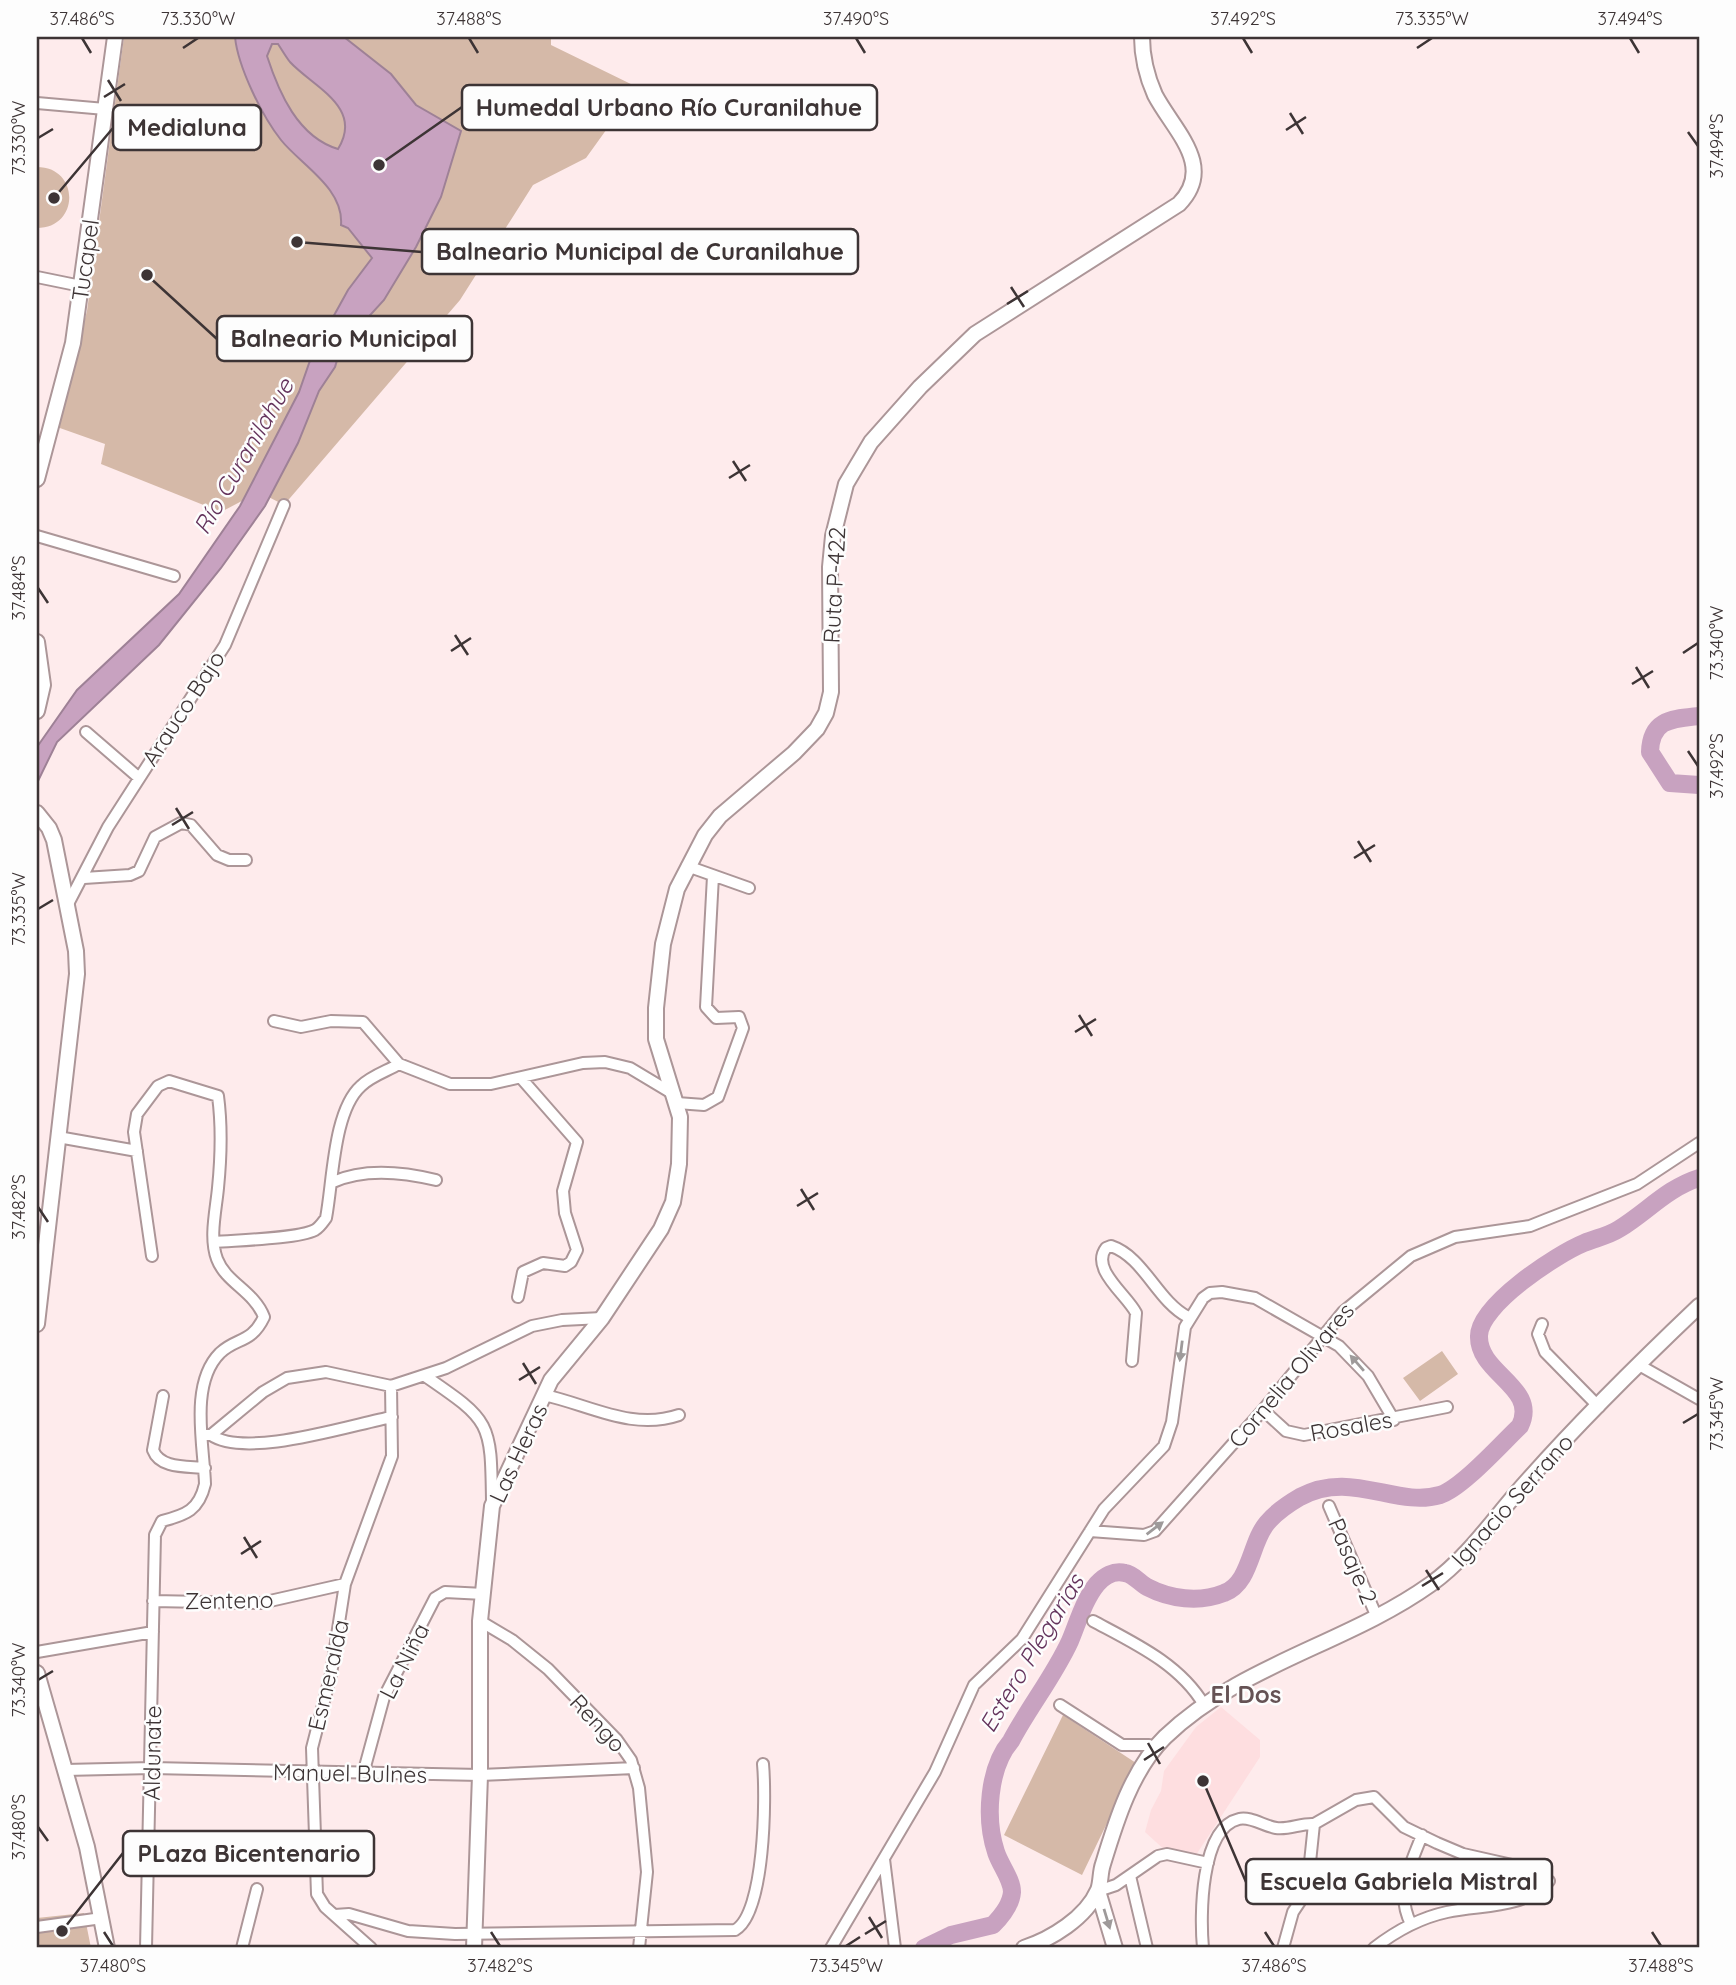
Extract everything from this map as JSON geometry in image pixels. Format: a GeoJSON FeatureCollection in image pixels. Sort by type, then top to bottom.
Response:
{"type":"FeatureCollection","features":[{"type":"Feature","properties":{"kind":"street","name":"Tucapel"},"geometry":{"type":"LineString","coordinates":[[37,479],[73,343],[115,37]]}},
{"type":"Feature","properties":{"kind":"street","name":"Ruta P-422"},"geometry":{"type":"LineString","coordinates":[[673,1094],[656,1039],[658,977],[674,900],[687,866],[720,816],[794,753],[817,729],[826,713],[831,692],[833,536],[846,484],[871,442],[938,368],[975,334],[1179,204],[1190,193],[1195,177],[1194,162],[1154,93],[1142,49],[1142,37]]}},
{"type":"Feature","properties":{"kind":"street"},"geometry":{"type":"LineString","coordinates":[[37,103],[105,109]]}},
{"type":"Feature","properties":{"kind":"street"},"geometry":{"type":"LineString","coordinates":[[37,277],[81,286]]}},
{"type":"Feature","properties":{"kind":"street","name":"Arauco Bajo"},"geometry":{"type":"LineString","coordinates":[[68,904],[84,878],[108,827],[138,777],[225,645],[284,505]]}},
{"type":"Feature","properties":{"kind":"street"},"geometry":{"type":"LineString","coordinates":[[37,536],[174,576]]}},
{"type":"Feature","properties":{"kind":"street"},"geometry":{"type":"LineString","coordinates":[[37,642],[43,685],[37,711]]}},
{"type":"Feature","properties":{"kind":"street"},"geometry":{"type":"LineString","coordinates":[[86,732],[138,777]]}},
{"type":"Feature","properties":{"kind":"street"},"geometry":{"type":"LineString","coordinates":[[37,1324],[42,1240],[58,1137],[77,974],[68,904],[54,840],[39,819]]}},
{"type":"Feature","properties":{"kind":"street"},"geometry":{"type":"LineString","coordinates":[[84,878],[130,875],[139,871],[155,837],[181,823],[191,825],[217,856],[229,860],[246,860]]}},
{"type":"Feature","properties":{"kind":"street"},"geometry":{"type":"LineString","coordinates":[[687,866],[749,888]]}},
{"type":"Feature","properties":{"kind":"street"},"geometry":{"type":"LineString","coordinates":[[274,1021],[301,1027],[331,1021],[363,1022],[399,1064],[450,1084],[491,1084],[583,1063],[606,1062],[630,1068],[673,1094],[704,1105],[718,1097],[743,1028],[739,1017],[716,1018],[706,1007],[713,876]]}},
{"type":"Feature","properties":{"kind":"street"},"geometry":{"type":"LineString","coordinates":[[214,1242],[313,1231],[326,1218],[337,1144],[350,1101],[361,1085],[399,1064]]}},
{"type":"Feature","properties":{"kind":"street"},"geometry":{"type":"LineString","coordinates":[[517,1297],[523,1272],[543,1263],[565,1266],[571,1262],[577,1250],[565,1213],[563,1191],[577,1142],[573,1133],[521,1078]]}},
{"type":"Feature","properties":{"kind":"street"},"geometry":{"type":"LineString","coordinates":[[152,1256],[134,1136],[137,1114],[158,1086],[169,1081],[218,1096],[222,1119],[214,1242],[217,1259],[250,1293],[264,1317],[258,1330],[248,1340],[222,1351],[212,1363],[203,1386],[207,1435],[205,1468],[162,1463],[156,1458],[153,1450],[163,1396]]}},
{"type":"Feature","properties":{"kind":"street","name":"Las Heras"},"geometry":{"type":"LineString","coordinates":[[474,1941],[480,1775],[480,1621],[492,1506],[551,1380],[601,1318],[661,1229],[673,1202],[680,1143],[673,1094]]}},
{"type":"Feature","properties":{"kind":"street"},"geometry":{"type":"LineString","coordinates":[[58,1137],[137,1151]]}},
{"type":"Feature","properties":{"kind":"street","name":"Cornelia Olivares"},"geometry":{"type":"LineString","coordinates":[[1090,1531],[1144,1535],[1155,1531],[1263,1410],[1323,1335],[1358,1297],[1428,1247],[1455,1237],[1530,1226],[1637,1184],[1699,1143]]}},
{"type":"Feature","properties":{"kind":"street"},"geometry":{"type":"LineString","coordinates":[[333,1182],[361,1172],[416,1175],[436,1180]]}},
{"type":"Feature","properties":{"kind":"street"},"geometry":{"type":"LineString","coordinates":[[1132,1361],[1136,1313],[1103,1268],[1101,1258],[1106,1248],[1111,1246],[1121,1251],[1176,1309],[1188,1317]]}},
{"type":"Feature","properties":{"kind":"street"},"geometry":{"type":"LineString","coordinates":[[831,1948],[935,1772],[974,1685],[1022,1639],[1112,1499],[1164,1446],[1172,1422],[1181,1343],[1188,1317],[1197,1303],[1210,1293],[1241,1294],[1255,1298],[1323,1335],[1352,1357],[1378,1391],[1394,1420]]}},
{"type":"Feature","properties":{"kind":"street","name":"Ignacio Serrano"},"geometry":{"type":"LineString","coordinates":[[1098,1891],[1102,1867],[1117,1821],[1137,1775],[1153,1750],[1204,1705],[1272,1665],[1417,1594],[1459,1561],[1525,1482],[1699,1306]]}},
{"type":"Feature","properties":{"kind":"street"},"geometry":{"type":"LineString","coordinates":[[207,1435],[263,1392],[287,1378],[326,1372],[391,1387],[425,1376],[532,1326],[562,1320],[601,1318]]}},
{"type":"Feature","properties":{"kind":"street"},"geometry":{"type":"LineString","coordinates":[[1542,1324],[1538,1334],[1545,1352],[1599,1407]]}},
{"type":"Feature","properties":{"kind":"street"},"geometry":{"type":"LineString","coordinates":[[1639,1365],[1698,1395]]}},
{"type":"Feature","properties":{"kind":"street"},"geometry":{"type":"LineString","coordinates":[[425,1376],[469,1406],[484,1426],[491,1446],[492,1506]]}},
{"type":"Feature","properties":{"kind":"street","name":"Esmeralda"},"geometry":{"type":"LineString","coordinates":[[370,1948],[321,1903],[316,1889],[311,1772],[314,1736],[331,1674],[345,1584],[391,1456],[391,1387]]}},
{"type":"Feature","properties":{"kind":"street"},"geometry":{"type":"LineString","coordinates":[[544,1395],[581,1403],[629,1421],[679,1415]]}},
{"type":"Feature","properties":{"kind":"street","name":"Rosales"},"geometry":{"type":"LineString","coordinates":[[1263,1410],[1286,1431],[1299,1435],[1394,1420],[1447,1407]]}},
{"type":"Feature","properties":{"kind":"street"},"geometry":{"type":"LineString","coordinates":[[207,1435],[219,1441],[259,1444],[392,1417]]}},
{"type":"Feature","properties":{"kind":"street","name":"Aldunate"},"geometry":{"type":"LineString","coordinates":[[146,1948],[152,1768],[153,1601],[158,1526],[162,1521],[188,1514],[197,1506],[205,1484],[205,1468]]}},
{"type":"Feature","properties":{"kind":"street","name":"Pasaje 2"},"geometry":{"type":"LineString","coordinates":[[1329,1506],[1376,1615]]}},
{"type":"Feature","properties":{"kind":"street","name":"Zenteno"},"geometry":{"type":"LineString","coordinates":[[153,1601],[261,1603],[345,1584]]}},
{"type":"Feature","properties":{"kind":"street","name":"La Niña"},"geometry":{"type":"LineString","coordinates":[[363,1774],[375,1721],[384,1697],[435,1598],[445,1592],[484,1594]]}},
{"type":"Feature","properties":{"kind":"street","name":"Rengo"},"geometry":{"type":"LineString","coordinates":[[480,1621],[512,1640],[548,1670],[617,1740],[634,1768],[639,1788],[647,1872],[639,1948]]}},
{"type":"Feature","properties":{"kind":"street"},"geometry":{"type":"LineString","coordinates":[[1093,1621],[1159,1658],[1181,1677],[1204,1705]]}},
{"type":"Feature","properties":{"kind":"street"},"geometry":{"type":"LineString","coordinates":[[37,1652],[153,1632]]}},
{"type":"Feature","properties":{"kind":"street"},"geometry":{"type":"LineString","coordinates":[[37,1673],[87,1846],[107,1948]]}},
{"type":"Feature","properties":{"kind":"street"},"geometry":{"type":"LineString","coordinates":[[1060,1705],[1122,1745],[1149,1745],[1153,1750]]}},
{"type":"Feature","properties":{"kind":"street"},"geometry":{"type":"LineString","coordinates":[[335,1915],[349,1914],[408,1931],[474,1941],[639,1930],[734,1930],[744,1924],[764,1835],[763,1764]]}},
{"type":"Feature","properties":{"kind":"street","name":"Manuel Bulnes"},"geometry":{"type":"LineString","coordinates":[[65,1770],[152,1768],[480,1775],[634,1768]]}},
{"type":"Feature","properties":{"kind":"street"},"geometry":{"type":"LineString","coordinates":[[1203,1948],[1203,1896],[1209,1863],[1217,1837],[1228,1823],[1242,1817],[1277,1828],[1314,1824],[1356,1800],[1374,1797],[1398,1822],[1422,1835],[1463,1854],[1525,1868],[1549,1881],[1534,1894],[1514,1903],[1447,1912],[1411,1924],[1374,1948]]}},
{"type":"Feature","properties":{"kind":"street"},"geometry":{"type":"LineString","coordinates":[[1283,1948],[1293,1912],[1307,1891],[1314,1824]]}},
{"type":"Feature","properties":{"kind":"street"},"geometry":{"type":"LineString","coordinates":[[1411,1924],[1404,1909],[1402,1893],[1422,1835]]}},
{"type":"Feature","properties":{"kind":"street"},"geometry":{"type":"LineString","coordinates":[[1024,1948],[1068,1924],[1098,1891],[1116,1885],[1151,1860],[1167,1854],[1209,1863]]}},
{"type":"Feature","properties":{"kind":"street"},"geometry":{"type":"LineString","coordinates":[[884,1859],[895,1948]]}},
{"type":"Feature","properties":{"kind":"street"},"geometry":{"type":"LineString","coordinates":[[1130,1876],[1147,1948]]}},
{"type":"Feature","properties":{"kind":"street"},"geometry":{"type":"LineString","coordinates":[[242,1948],[257,1889]]}},
{"type":"Feature","properties":{"kind":"street"},"geometry":{"type":"LineString","coordinates":[[1098,1891],[1115,1948]]}},
{"type":"Feature","properties":{"kind":"street"},"geometry":{"type":"LineString","coordinates":[[37,1927],[102,1918]]}},
{"type":"Feature","properties":{"kind":"shaded area"},"geometry":{"type":"Polygon","coordinates":[[[124,37],[551,37],[551,45],[637,87],[586,158],[533,185],[460,300],[284,505],[259,492],[221,512],[101,464],[105,444],[57,427],[87,311],[124,37]]]}},
{"type":"Feature","properties":{"kind":"shaded area"},"geometry":{"type":"Polygon","coordinates":[[[235,37],[344,37],[391,74],[416,105],[461,131],[441,197],[416,247],[384,300],[341,347],[335,367],[319,391],[298,443],[265,506],[221,568],[159,645],[57,742],[37,783],[37,747],[77,690],[179,594],[240,506],[299,392],[321,329],[332,319],[348,290],[372,258],[348,228],[341,225],[340,212],[329,188],[289,149],[274,130],[252,91],[235,37]],[[272,44],[267,56],[284,99],[312,135],[338,149],[344,134],[345,121],[340,110],[322,89],[290,62],[278,44],[272,44]]]}},
{"type":"Feature","properties":{"kind":"shaded area"},"geometry":{"type":"Polygon","coordinates":[[[37,167],[51,170],[61,177],[67,186],[69,198],[67,209],[61,218],[51,225],[37,228],[37,167]]]}},
{"type":"Feature","properties":{"kind":"shaded area"},"geometry":{"type":"Polygon","coordinates":[[[1442,1351],[1458,1374],[1420,1401],[1403,1378],[1442,1351]]]}},
{"type":"Feature","properties":{"kind":"shaded area"},"geometry":{"type":"Polygon","coordinates":[[[1221,1707],[1260,1740],[1260,1757],[1196,1855],[1167,1852],[1145,1832],[1151,1810],[1161,1791],[1164,1771],[1196,1727],[1221,1707]]]}},
{"type":"Feature","properties":{"kind":"shaded area"},"geometry":{"type":"Polygon","coordinates":[[[1063,1715],[1136,1763],[1082,1875],[1004,1835],[1063,1715]]]}},
{"type":"Feature","properties":{"kind":"shaded area"},"geometry":{"type":"Polygon","coordinates":[[[84,1913],[91,1948],[37,1945],[37,1918],[84,1913]]]}},
{"type":"Feature","properties":{"kind":"waterway","name":"Estero Plegarias"},"geometry":{"type":"LineString","coordinates":[[1699,716],[1672,720],[1659,727],[1651,741],[1650,752],[1670,783],[1699,785]]}},
{"type":"Feature","properties":{"kind":"waterway","name":"Estero Plegarias"},"geometry":{"type":"LineString","coordinates":[[924,1948],[951,1935],[993,1925],[1008,1906],[1011,1887],[996,1852],[990,1825],[993,1779],[1003,1752],[1057,1667],[1088,1597],[1100,1581],[1110,1574],[1121,1572],[1165,1594],[1195,1599],[1214,1596],[1233,1588],[1240,1581],[1261,1531],[1282,1508],[1300,1497],[1319,1489],[1337,1487],[1355,1487],[1423,1498],[1449,1491],[1470,1475],[1520,1426],[1524,1412],[1515,1390],[1488,1361],[1481,1349],[1479,1336],[1482,1324],[1492,1310],[1521,1282],[1556,1258],[1615,1231],[1667,1194],[1699,1178]]}},
{"type":"Feature","properties":{"kind":"place","name":"Humedal Urbano Río Curanilahue"},"geometry":{"type":"Point","coordinates":[379,165]}},
{"type":"Feature","properties":{"kind":"place","name":"Medialuna"},"geometry":{"type":"Point","coordinates":[54,198]}},
{"type":"Feature","properties":{"kind":"place","name":"Balneario Municipal de Curanilahue"},"geometry":{"type":"Point","coordinates":[297,242]}},
{"type":"Feature","properties":{"kind":"place","name":"Balneario Municipal"},"geometry":{"type":"Point","coordinates":[147,275]}},
{"type":"Feature","properties":{"kind":"place","name":"Escuela Gabriela Mistral"},"geometry":{"type":"Point","coordinates":[1203,1781]}},
{"type":"Feature","properties":{"kind":"place","name":"PLaza Bicentenario"},"geometry":{"type":"Point","coordinates":[62,1931]}},
{"type":"Feature","properties":{"kind":"district","name":"El Dos"},"geometry":{"type":"Point","coordinates":[1246,1694]}},
{"type":"Feature","properties":{"kind":"water label","name":"Río Curanilahue"},"geometry":{"type":"Point","coordinates":[243,456]}}]}
